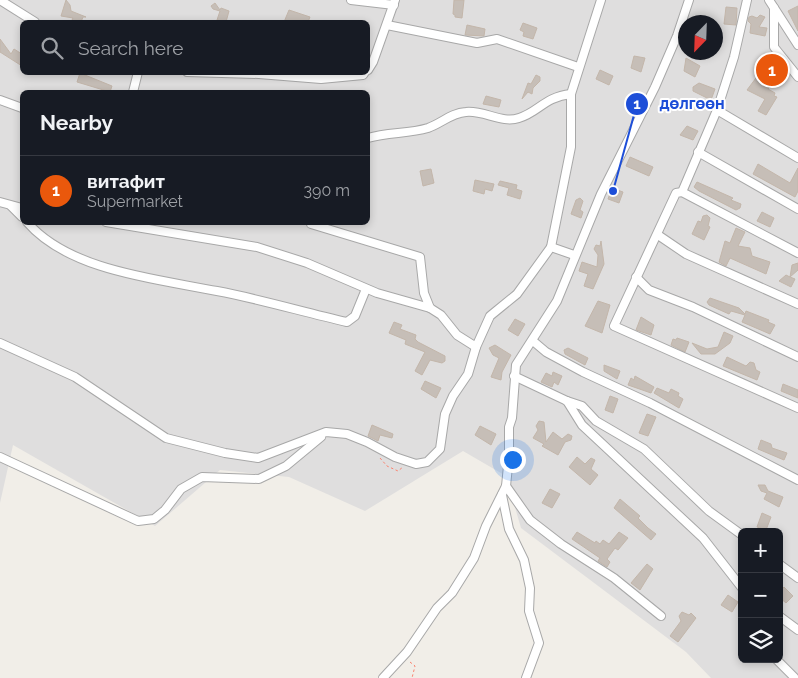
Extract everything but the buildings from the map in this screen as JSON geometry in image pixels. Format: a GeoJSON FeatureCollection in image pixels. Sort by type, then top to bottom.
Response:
{"type":"FeatureCollection","features":[{"type":"Feature","properties":{"kind":"street"},"geometry":{"type":"LineString","coordinates":[[0,0],[31,20]]}},
{"type":"Feature","properties":{"kind":"street"},"geometry":{"type":"LineString","coordinates":[[351,0],[394,3],[370,66]]}},
{"type":"Feature","properties":{"kind":"street"},"geometry":{"type":"LineString","coordinates":[[0,343],[75,377],[166,438],[258,458],[326,432],[347,434],[367,442],[395,458],[416,464],[427,462],[440,449],[446,414],[453,396],[468,374],[476,347],[490,316],[517,294],[551,246],[571,148],[571,94],[578,67],[602,0]]}},
{"type":"Feature","properties":{"kind":"street"},"geometry":{"type":"LineString","coordinates":[[383,678],[407,652],[437,608],[461,580],[474,558],[486,526],[506,486],[516,365],[526,349],[534,341],[557,301],[574,255],[601,194],[655,87],[677,36],[688,0]]}},
{"type":"Feature","properties":{"kind":"street"},"geometry":{"type":"LineString","coordinates":[[682,192],[717,110],[734,57],[747,0]]}},
{"type":"Feature","properties":{"kind":"street"},"geometry":{"type":"LineString","coordinates":[[768,0],[798,45]]}},
{"type":"Feature","properties":{"kind":"street"},"geometry":{"type":"LineString","coordinates":[[774,8],[774,47],[798,77]]}},
{"type":"Feature","properties":{"kind":"street"},"geometry":{"type":"LineString","coordinates":[[387,25],[476,43],[497,39],[578,67]]}},
{"type":"Feature","properties":{"kind":"street"},"geometry":{"type":"LineString","coordinates":[[134,90],[137,75]]}},
{"type":"Feature","properties":{"kind":"street"},"geometry":{"type":"LineString","coordinates":[[271,75],[321,79],[363,75]]}},
{"type":"Feature","properties":{"kind":"street"},"geometry":{"type":"LineString","coordinates":[[370,137],[384,133],[402,134],[429,127],[453,114],[467,111],[503,118],[519,118],[558,95],[571,94]]}},
{"type":"Feature","properties":{"kind":"street"},"geometry":{"type":"LineString","coordinates":[[0,100],[20,107]]}},
{"type":"Feature","properties":{"kind":"street"},"geometry":{"type":"LineString","coordinates":[[717,110],[798,158]]}},
{"type":"Feature","properties":{"kind":"street"},"geometry":{"type":"LineString","coordinates":[[698,152],[798,209]]}},
{"type":"Feature","properties":{"kind":"street"},"geometry":{"type":"LineString","coordinates":[[798,253],[682,192],[676,193],[614,326],[798,408]]}},
{"type":"Feature","properties":{"kind":"street"},"geometry":{"type":"LineString","coordinates":[[0,202],[20,207]]}},
{"type":"Feature","properties":{"kind":"street"},"geometry":{"type":"LineString","coordinates":[[9,204],[20,215]]}},
{"type":"Feature","properties":{"kind":"street"},"geometry":{"type":"LineString","coordinates":[[29,225],[36,234],[60,249],[100,265],[132,274],[215,290],[346,322],[355,316],[366,289]]}},
{"type":"Feature","properties":{"kind":"street"},"geometry":{"type":"LineString","coordinates":[[124,225],[257,247],[307,263],[366,289],[430,308],[441,315],[457,335],[476,347]]}},
{"type":"Feature","properties":{"kind":"street"},"geometry":{"type":"LineString","coordinates":[[314,225],[420,257],[424,293],[430,308]]}},
{"type":"Feature","properties":{"kind":"street"},"geometry":{"type":"LineString","coordinates":[[658,235],[686,254],[798,304]]}},
{"type":"Feature","properties":{"kind":"street"},"geometry":{"type":"LineString","coordinates":[[551,246],[574,255]]}},
{"type":"Feature","properties":{"kind":"street"},"geometry":{"type":"LineString","coordinates":[[636,277],[649,290],[693,307],[798,357]]}},
{"type":"Feature","properties":{"kind":"street"},"geometry":{"type":"LineString","coordinates":[[534,341],[546,352],[583,372],[650,403],[798,480]]}},
{"type":"Feature","properties":{"kind":"street"},"geometry":{"type":"LineString","coordinates":[[514,376],[582,406],[596,421],[644,449],[709,512],[738,532]]}},
{"type":"Feature","properties":{"kind":"street"},"geometry":{"type":"LineString","coordinates":[[567,401],[582,425],[702,538],[738,583]]}},
{"type":"Feature","properties":{"kind":"street"},"geometry":{"type":"LineString","coordinates":[[0,457],[138,521],[154,519],[165,510],[181,489],[202,477],[259,479],[266,476],[286,466],[326,432]]}},
{"type":"Feature","properties":{"kind":"street"},"geometry":{"type":"LineString","coordinates":[[506,486],[530,520],[561,544],[614,578],[661,616]]}},
{"type":"Feature","properties":{"kind":"street"},"geometry":{"type":"LineString","coordinates":[[502,495],[508,529],[524,560],[530,588],[528,611],[539,643],[526,678]]}},
{"type":"Feature","properties":{"kind":"street"},"geometry":{"type":"LineString","coordinates":[[783,567],[798,578]]}},
{"type":"Feature","properties":{"kind":"street"},"geometry":{"type":"LineString","coordinates":[[782,618],[798,630]]}},
{"type":"Feature","properties":{"kind":"street"},"geometry":{"type":"LineString","coordinates":[[780,663],[795,678]]}},
{"type":"Feature","properties":{"kind":"path"},"geometry":{"type":"LineString","coordinates":[[407,652],[410,662],[415,666],[412,678]]}},
{"type":"Feature","properties":{"kind":"shaded area"},"geometry":{"type":"Polygon","coordinates":[[[0,0],[798,0],[798,678],[711,678],[686,652],[521,528],[506,476],[463,451],[365,511],[289,477],[220,470],[155,526],[13,445],[0,503],[0,0]]]}},
{"type":"Feature","properties":{"kind":"place","name":"витафит"},"geometry":{"type":"Point","coordinates":[772,70]}},
{"type":"Feature","properties":{"kind":"place","name":"дөлгөөн"},"geometry":{"type":"Point","coordinates":[613,191]}}]}
